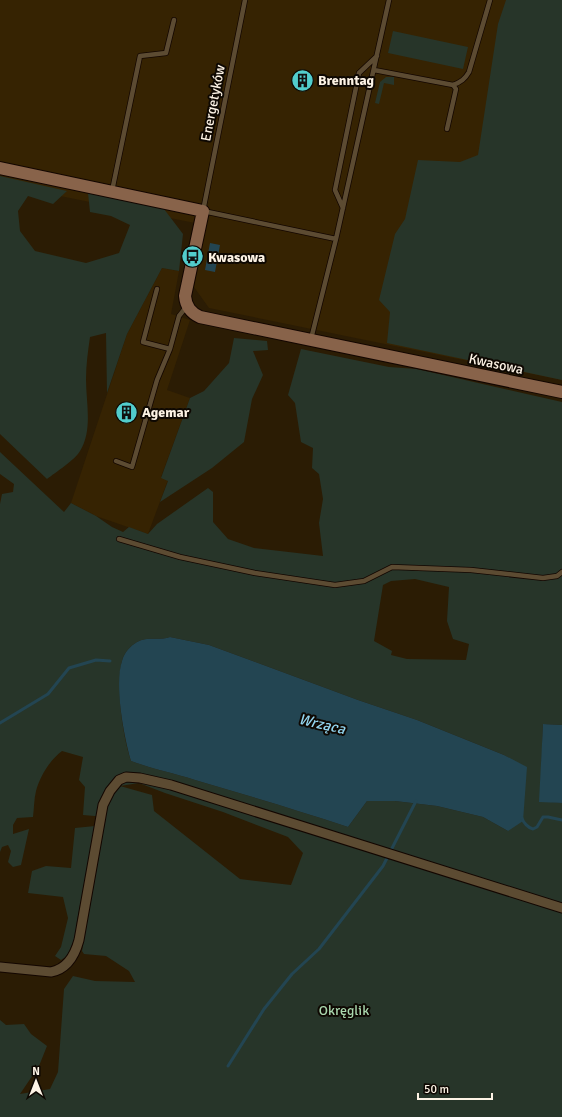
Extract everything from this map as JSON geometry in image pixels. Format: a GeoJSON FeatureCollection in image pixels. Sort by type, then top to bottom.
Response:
{"type":"FeatureCollection","features":[{"type":"Feature","properties":{"kind":"street"},"geometry":{"type":"LineString","coordinates":[[0,168],[203,211],[186,291],[187,306]]}},
{"type":"Feature","properties":{"kind":"street","name":"Kwasowa"},"geometry":{"type":"LineString","coordinates":[[187,306],[189,310],[196,315],[206,319],[562,392]]}},
{"type":"Feature","properties":{"kind":"street"},"geometry":{"type":"LineString","coordinates":[[0,968],[51,972],[65,966],[72,957],[79,940],[103,806],[114,785],[119,780],[126,778],[140,778],[171,784],[562,908]]}},
{"type":"Feature","properties":{"kind":"lane","name":"Energetyków"},"geometry":{"type":"LineString","coordinates":[[203,211],[245,0]]}},
{"type":"Feature","properties":{"kind":"lane"},"geometry":{"type":"LineString","coordinates":[[310,341],[336,239],[389,0]]}},
{"type":"Feature","properties":{"kind":"lane"},"geometry":{"type":"LineString","coordinates":[[374,70],[453,85],[460,83],[466,78],[469,72],[490,0]]}},
{"type":"Feature","properties":{"kind":"lane"},"geometry":{"type":"LineString","coordinates":[[112,191],[140,56],[166,53],[174,20]]}},
{"type":"Feature","properties":{"kind":"lane"},"geometry":{"type":"LineString","coordinates":[[343,208],[335,190],[359,73],[377,56]]}},
{"type":"Feature","properties":{"kind":"lane"},"geometry":{"type":"LineString","coordinates":[[447,129],[456,89],[453,85]]}},
{"type":"Feature","properties":{"kind":"lane"},"geometry":{"type":"LineString","coordinates":[[203,211],[336,239]]}},
{"type":"Feature","properties":{"kind":"lane"},"geometry":{"type":"LineString","coordinates":[[157,289],[143,342],[170,349]]}},
{"type":"Feature","properties":{"kind":"lane"},"geometry":{"type":"LineString","coordinates":[[116,461],[132,467],[157,380],[170,349],[179,316],[187,306]]}},
{"type":"Feature","properties":{"kind":"lane"},"geometry":{"type":"LineString","coordinates":[[119,539],[180,557],[255,573],[335,585],[364,581],[392,567],[471,570],[543,578],[556,576],[562,572]]}},
{"type":"Feature","properties":{"kind":"shaded area"},"geometry":{"type":"Polygon","coordinates":[[[0,0],[562,0],[562,380],[209,308],[194,287],[205,225],[0,184],[0,0]]]}},
{"type":"Feature","properties":{"kind":"shaded area"},"geometry":{"type":"Polygon","coordinates":[[[162,268],[179,271],[171,314],[190,320],[167,390],[190,398],[161,477],[168,480],[148,534],[96,516],[71,503],[127,334],[162,268]]]}},
{"type":"Feature","properties":{"kind":"green space"},"geometry":{"type":"Polygon","coordinates":[[[506,0],[562,0],[562,380],[387,343],[390,312],[379,300],[395,234],[405,219],[418,160],[460,162],[478,155],[498,24],[506,0]]]}},
{"type":"Feature","properties":{"kind":"green space"},"geometry":{"type":"Polygon","coordinates":[[[393,31],[468,47],[463,69],[388,53],[393,31]]]}},
{"type":"Feature","properties":{"kind":"green space"},"geometry":{"type":"Polygon","coordinates":[[[386,77],[394,77],[394,85],[384,83],[379,104],[375,103],[380,82],[386,77]]]}},
{"type":"Feature","properties":{"kind":"green space"},"geometry":{"type":"Polygon","coordinates":[[[0,176],[67,191],[53,204],[28,196],[18,211],[20,231],[35,251],[86,263],[119,253],[130,225],[111,216],[90,212],[88,193],[164,209],[183,234],[179,271],[162,268],[127,334],[107,393],[106,333],[90,337],[86,374],[88,425],[84,443],[74,458],[47,479],[0,434],[0,176]]]}},
{"type":"Feature","properties":{"kind":"green space"},"geometry":{"type":"Polygon","coordinates":[[[234,338],[267,341],[268,350],[253,351],[263,375],[252,399],[244,442],[212,468],[160,502],[168,481],[161,478],[190,398],[204,391],[229,363],[234,338]]]}},
{"type":"Feature","properties":{"kind":"green space","name":"Okręglik"},"geometry":{"type":"Polygon","coordinates":[[[301,349],[389,367],[417,369],[562,402],[562,725],[543,724],[540,801],[562,803],[562,1117],[0,1117],[0,1020],[6,1025],[24,1024],[31,1034],[47,1046],[39,1066],[20,1094],[50,1089],[58,1072],[64,989],[73,976],[95,981],[135,982],[129,971],[106,956],[84,954],[82,951],[106,817],[83,815],[85,787],[79,780],[83,757],[62,751],[53,759],[38,785],[33,817],[17,818],[13,825],[13,834],[29,829],[21,865],[13,867],[8,862],[11,851],[8,845],[2,847],[0,852],[0,504],[2,494],[13,492],[14,484],[0,474],[0,452],[64,512],[71,503],[123,532],[129,527],[148,534],[157,524],[208,488],[213,492],[213,522],[228,539],[254,548],[323,556],[319,523],[323,499],[319,474],[312,468],[313,448],[301,442],[295,403],[288,395],[301,349]],[[415,579],[391,581],[383,585],[374,641],[392,651],[391,655],[407,659],[466,660],[469,644],[453,639],[447,621],[449,587],[415,579]],[[170,637],[145,639],[137,642],[124,655],[122,661],[119,683],[121,711],[125,739],[131,761],[348,827],[367,801],[395,801],[437,806],[483,817],[508,831],[512,760],[504,755],[417,720],[209,645],[170,637]],[[139,783],[120,786],[152,795],[154,811],[240,879],[291,885],[303,853],[288,837],[223,812],[139,783]]]}},
{"type":"Feature","properties":{"kind":"green space"},"geometry":{"type":"Polygon","coordinates":[[[95,826],[75,938],[67,956],[61,960],[55,956],[61,947],[68,918],[63,897],[28,893],[32,871],[46,866],[71,868],[75,828],[95,826]]]}},
{"type":"Feature","properties":{"kind":"water"},"geometry":{"type":"Polygon","coordinates":[[[210,243],[220,245],[215,272],[205,270],[210,243]]]}},
{"type":"Feature","properties":{"kind":"water"},"geometry":{"type":"Polygon","coordinates":[[[170,637],[209,645],[417,720],[504,755],[527,767],[523,821],[508,831],[483,817],[437,806],[395,801],[367,801],[348,827],[131,761],[123,725],[119,696],[122,661],[128,650],[141,640],[170,637]]]}},
{"type":"Feature","properties":{"kind":"water"},"geometry":{"type":"Polygon","coordinates":[[[543,724],[562,725],[562,803],[539,802],[543,724]]]}},
{"type":"Feature","properties":{"kind":"waterway","name":"Wrząca"},"geometry":{"type":"LineString","coordinates":[[0,723],[48,694],[69,668],[96,660],[110,661]]}},
{"type":"Feature","properties":{"kind":"waterway"},"geometry":{"type":"LineString","coordinates":[[228,1066],[264,1009],[292,974],[319,949],[383,866],[416,801]]}},
{"type":"Feature","properties":{"kind":"waterway","name":"Wrząca"},"geometry":{"type":"LineString","coordinates":[[522,818],[526,825],[533,829],[537,827],[543,817],[562,820]]}},
{"type":"Feature","properties":{"kind":"place","name":"Brenntag"},"geometry":{"type":"Point","coordinates":[303,80]}},
{"type":"Feature","properties":{"kind":"place","name":"Kwasowa"},"geometry":{"type":"Point","coordinates":[193,257]}},
{"type":"Feature","properties":{"kind":"place","name":"Agemar"},"geometry":{"type":"Point","coordinates":[126,412]}}]}
